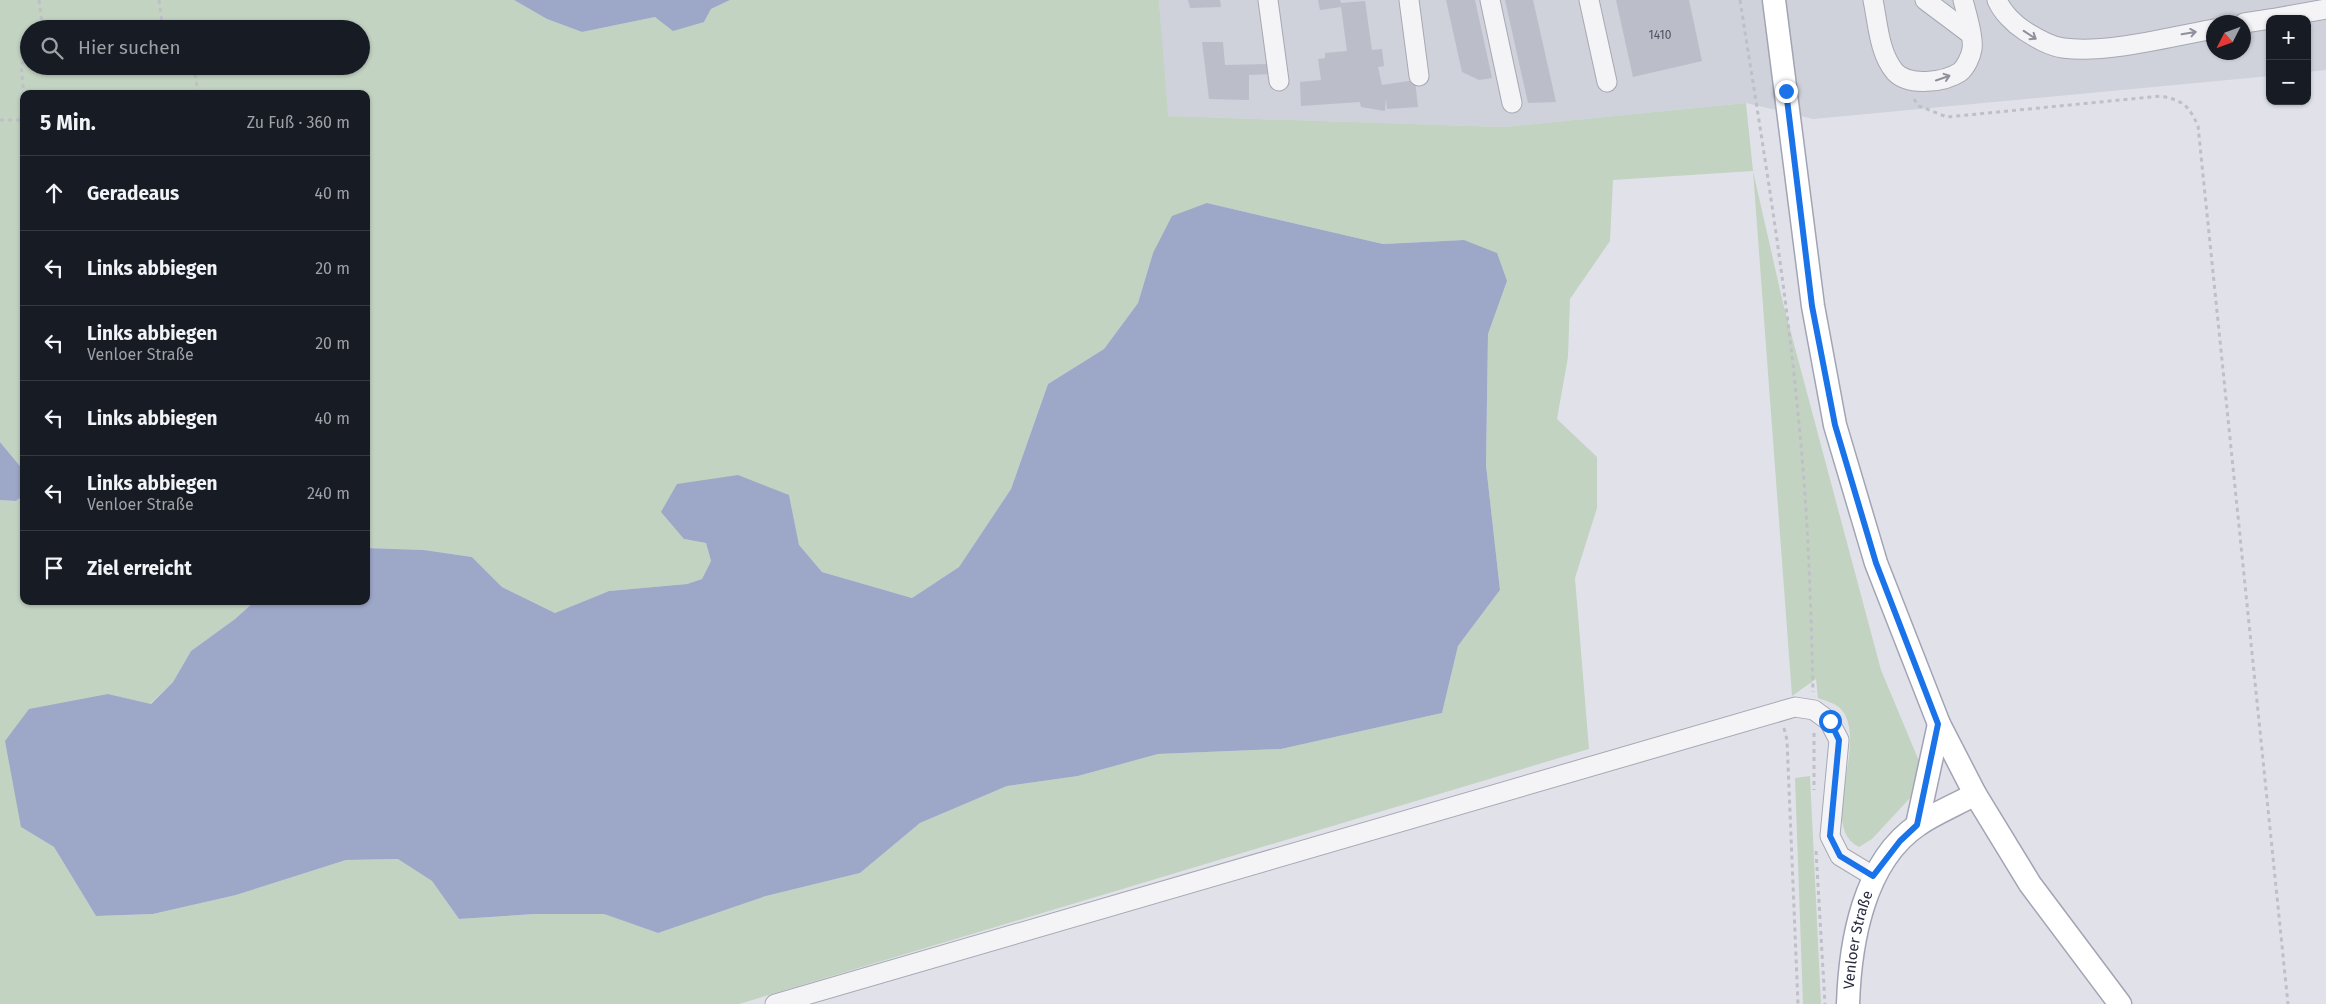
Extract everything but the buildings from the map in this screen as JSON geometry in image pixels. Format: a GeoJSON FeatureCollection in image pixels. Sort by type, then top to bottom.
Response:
{"type":"FeatureCollection","features":[{"type":"Feature","properties":{"kind":"main road"},"geometry":{"type":"LineString","coordinates":[[1774,0],[1812,306],[1835,425],[1876,563],[1938,724],[1975,794],[2030,884],[2120,1004]]}},
{"type":"Feature","properties":{"kind":"main road"},"geometry":{"type":"LineString","coordinates":[[1917,825],[1938,724]]}},
{"type":"Feature","properties":{"kind":"main road","name":"Venloer Straße"},"geometry":{"type":"LineString","coordinates":[[1848,1004],[1852,943],[1873,876],[1900,841],[1917,825],[1975,794]]}},
{"type":"Feature","properties":{"kind":"lane"},"geometry":{"type":"LineString","coordinates":[[1268,0],[1279,81]]}},
{"type":"Feature","properties":{"kind":"lane"},"geometry":{"type":"LineString","coordinates":[[1409,0],[1419,76]]}},
{"type":"Feature","properties":{"kind":"lane"},"geometry":{"type":"LineString","coordinates":[[1490,0],[1512,103]]}},
{"type":"Feature","properties":{"kind":"lane"},"geometry":{"type":"LineString","coordinates":[[1589,0],[1607,82]]}},
{"type":"Feature","properties":{"kind":"lane"},"geometry":{"type":"LineString","coordinates":[[1873,0],[1881,43],[1888,60],[1897,74],[1918,83],[1937,80],[1960,72],[1969,60],[1973,47],[1963,0]]}},
{"type":"Feature","properties":{"kind":"lane"},"geometry":{"type":"LineString","coordinates":[[1925,0],[1969,33]]}},
{"type":"Feature","properties":{"kind":"lane"},"geometry":{"type":"LineString","coordinates":[[1997,0],[2016,25],[2038,39],[2060,48],[2082,50],[2119,46],[2206,30]]}},
{"type":"Feature","properties":{"kind":"lane"},"geometry":{"type":"LineString","coordinates":[[2292,15],[2326,9]]}},
{"type":"Feature","properties":{"kind":"lane"},"geometry":{"type":"LineString","coordinates":[[2251,23],[2266,20]]}},
{"type":"Feature","properties":{"kind":"lane"},"geometry":{"type":"LineString","coordinates":[[775,1004],[1795,707],[1814,710],[1830,721],[1839,740],[1830,836],[1840,856],[1873,876]]}},
{"type":"Feature","properties":{"kind":"path"},"geometry":{"type":"LineString","coordinates":[[39,0],[42,20]]}},
{"type":"Feature","properties":{"kind":"path"},"geometry":{"type":"LineString","coordinates":[[159,0],[162,20]]}},
{"type":"Feature","properties":{"kind":"path"},"geometry":{"type":"LineString","coordinates":[[1740,0],[1770,191],[1799,424],[1808,550],[1814,710],[1814,800]]}},
{"type":"Feature","properties":{"kind":"path"},"geometry":{"type":"LineString","coordinates":[[1897,74],[1919,106],[1947,117],[2161,96],[2179,100],[2190,109],[2198,126],[2288,1004]]}},
{"type":"Feature","properties":{"kind":"path"},"geometry":{"type":"LineString","coordinates":[[22,75],[23,90]]}},
{"type":"Feature","properties":{"kind":"path"},"geometry":{"type":"LineString","coordinates":[[195,75],[197,90]]}},
{"type":"Feature","properties":{"kind":"path"},"geometry":{"type":"LineString","coordinates":[[0,120],[20,120]]}},
{"type":"Feature","properties":{"kind":"path"},"geometry":{"type":"LineString","coordinates":[[1781,710],[1787,740],[1798,1004]]}},
{"type":"Feature","properties":{"kind":"path"},"geometry":{"type":"LineString","coordinates":[[1816,849],[1825,1004]]}},
{"type":"Feature","properties":{"kind":"shaded area"},"geometry":{"type":"Polygon","coordinates":[[[1159,0],[2326,0],[2326,70],[2311,72],[2311,15],[2266,15],[2266,76],[1813,119],[1746,103],[1503,127],[1167,116],[1159,0]]]}},
{"type":"Feature","properties":{"kind":"green space"},"geometry":{"type":"Polygon","coordinates":[[[0,0],[514,0],[547,19],[582,32],[655,17],[704,22],[711,9],[730,0],[1159,0],[1168,116],[1503,127],[1746,103],[1753,171],[1613,180],[1610,241],[1570,299],[1568,357],[1557,419],[1597,457],[1597,508],[1575,578],[1589,749],[739,1004],[0,1004],[0,500],[16,501],[20,498],[20,605],[251,605],[235,619],[191,651],[173,682],[150,704],[108,694],[21,827],[54,847],[96,916],[153,914],[236,895],[346,860],[399,859],[432,881],[459,919],[535,914],[604,914],[658,933],[766,896],[860,873],[920,823],[1007,786],[1078,776],[1158,754],[1281,749],[1442,713],[1458,646],[1500,590],[1486,465],[1488,334],[1507,281],[1464,240],[1383,244],[1207,203],[1153,253],[1138,303],[1104,349],[1048,384],[1011,489],[959,567],[912,598],[822,572],[799,546],[789,496],[684,539],[706,543],[711,561],[702,579],[687,584],[609,591],[555,613],[502,587],[472,557],[424,550],[370,548],[370,90],[20,90],[20,466],[0,442],[0,0]]]}},
{"type":"Feature","properties":{"kind":"green space"},"geometry":{"type":"Polygon","coordinates":[[[1753,171],[1783,303],[1881,670],[1919,761],[1910,798],[1872,839],[1859,847],[1847,837],[1842,822],[1842,805],[1850,747],[1849,729],[1844,713],[1836,705],[1818,698],[1816,679],[1792,696],[1753,171]]]}},
{"type":"Feature","properties":{"kind":"green space"},"geometry":{"type":"Polygon","coordinates":[[[1810,776],[1821,1004],[1803,1004],[1795,778],[1810,776]]]}},
{"type":"Feature","properties":{"kind":"water"},"geometry":{"type":"Polygon","coordinates":[[[514,0],[730,0],[711,9],[704,22],[673,31],[655,17],[582,32],[547,19],[514,0]]]}},
{"type":"Feature","properties":{"kind":"water"},"geometry":{"type":"Polygon","coordinates":[[[1207,203],[1383,244],[1464,240],[1497,253],[1507,281],[1488,334],[1486,465],[1500,590],[1458,646],[1442,713],[1281,749],[1158,754],[1078,776],[1007,786],[920,823],[860,873],[766,896],[658,933],[604,914],[535,914],[459,919],[432,881],[398,859],[346,860],[236,895],[153,914],[96,916],[54,847],[21,827],[5,741],[29,709],[108,694],[151,704],[173,682],[191,651],[235,619],[251,605],[370,605],[370,548],[424,550],[472,557],[502,587],[555,613],[609,591],[687,584],[702,579],[711,561],[706,543],[684,539],[661,512],[677,484],[738,475],[789,495],[799,545],[822,572],[912,598],[959,567],[1011,489],[1048,384],[1104,349],[1138,303],[1153,253],[1172,216],[1207,203]]]}},
{"type":"Feature","properties":{"kind":"water"},"geometry":{"type":"Polygon","coordinates":[[[0,442],[20,466],[20,498],[16,501],[0,500],[0,442]]]}},
{"type":"Feature","properties":{"kind":"route"},"geometry":{"type":"LineString","coordinates":[[1786,91],[1812,306],[1835,425],[1876,563],[1938,724],[1917,825],[1900,841],[1873,876],[1840,856],[1830,836],[1839,740],[1830,721]]}}]}
